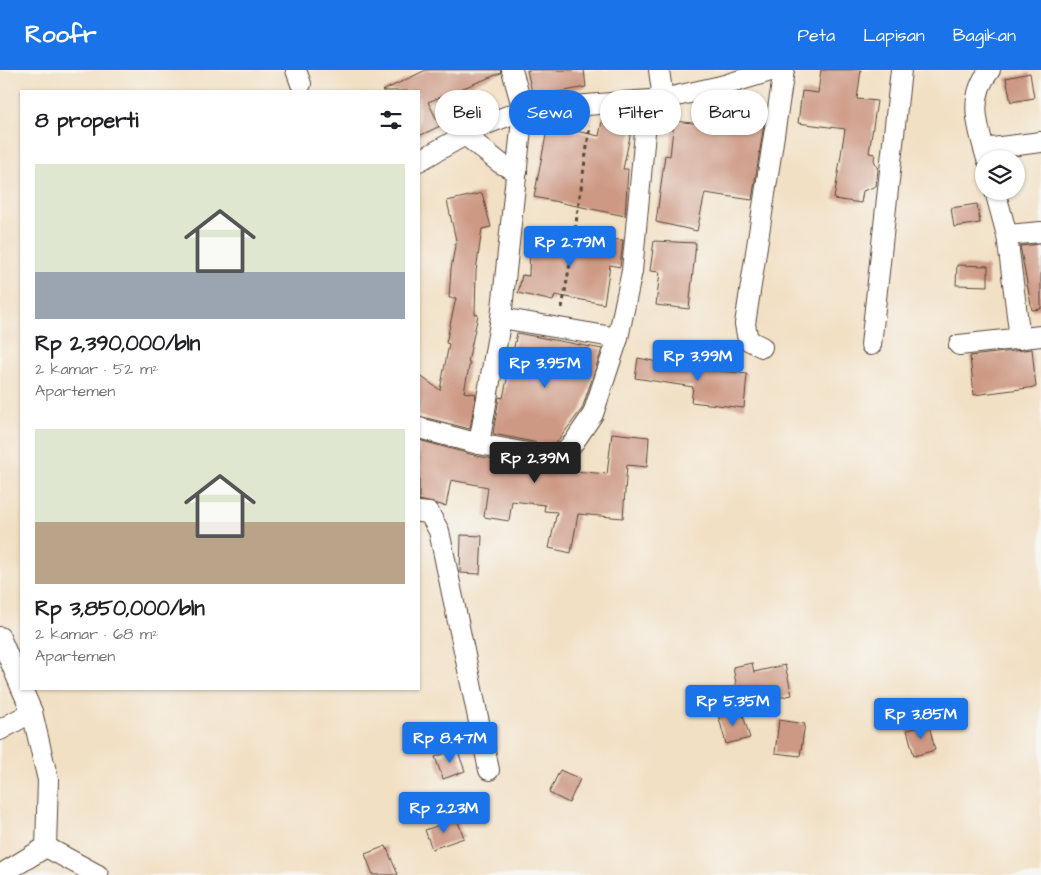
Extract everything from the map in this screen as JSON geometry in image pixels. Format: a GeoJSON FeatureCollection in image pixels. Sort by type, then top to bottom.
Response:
{"type":"FeatureCollection","features":[{"type":"Feature","properties":{"kind":"street"},"geometry":{"type":"LineString","coordinates":[[512,70],[518,90]]}},
{"type":"Feature","properties":{"kind":"street"},"geometry":{"type":"LineString","coordinates":[[657,90],[659,70]]}},
{"type":"Feature","properties":{"kind":"street"},"geometry":{"type":"LineString","coordinates":[[681,95],[721,86],[774,70]]}},
{"type":"Feature","properties":{"kind":"street"},"geometry":{"type":"LineString","coordinates":[[762,347],[748,340],[744,324],[784,70]]}},
{"type":"Feature","properties":{"kind":"street"},"geometry":{"type":"LineString","coordinates":[[871,345],[901,70]]}},
{"type":"Feature","properties":{"kind":"street"},"geometry":{"type":"LineString","coordinates":[[984,150],[976,120],[976,105],[983,78],[990,70]]}},
{"type":"Feature","properties":{"kind":"street"},"geometry":{"type":"LineString","coordinates":[[592,105],[600,104]]}},
{"type":"Feature","properties":{"kind":"street"},"geometry":{"type":"LineString","coordinates":[[420,160],[465,135],[500,163],[517,172]]}},
{"type":"Feature","properties":{"kind":"street"},"geometry":{"type":"LineString","coordinates":[[479,444],[501,318],[521,135]]}},
{"type":"Feature","properties":{"kind":"street"},"geometry":{"type":"LineString","coordinates":[[420,428],[479,444],[543,456],[561,455],[566,452],[593,414],[618,338],[632,271],[651,135]]}},
{"type":"Feature","properties":{"kind":"street"},"geometry":{"type":"LineString","coordinates":[[1004,150],[1041,142]]}},
{"type":"Feature","properties":{"kind":"street"},"geometry":{"type":"LineString","coordinates":[[997,200],[1007,235],[1020,339]]}},
{"type":"Feature","properties":{"kind":"street"},"geometry":{"type":"LineString","coordinates":[[1007,235],[1041,232]]}},
{"type":"Feature","properties":{"kind":"street"},"geometry":{"type":"LineString","coordinates":[[501,318],[618,338]]}},
{"type":"Feature","properties":{"kind":"street"},"geometry":{"type":"LineString","coordinates":[[959,345],[1041,336]]}},
{"type":"Feature","properties":{"kind":"street"},"geometry":{"type":"LineString","coordinates":[[420,512],[429,513],[439,531],[489,770]]}},
{"type":"Feature","properties":{"kind":"street"},"geometry":{"type":"LineString","coordinates":[[0,637],[20,683]]}},
{"type":"Feature","properties":{"kind":"street"},"geometry":{"type":"LineString","coordinates":[[23,690],[32,712],[48,780],[46,847]]}},
{"type":"Feature","properties":{"kind":"street"},"geometry":{"type":"LineString","coordinates":[[0,730],[32,712]]}},
{"type":"Feature","properties":{"kind":"street"},"geometry":{"type":"LineString","coordinates":[[0,875],[46,847]]}},
{"type":"Feature","properties":{"kind":"street"},"geometry":{"type":"LineString","coordinates":[[46,847],[98,875]]}},
{"type":"Feature","properties":{"kind":"path"},"geometry":{"type":"LineString","coordinates":[[558,328],[571,258],[592,105]]}},
{"type":"Feature","properties":{"kind":"building"},"geometry":{"type":"Polygon","coordinates":[[[426,70],[500,70],[501,73],[458,90],[435,90],[435,99],[428,102],[435,116],[435,128],[420,136],[420,90],[384,90],[426,70]]]}},
{"type":"Feature","properties":{"kind":"building"},"geometry":{"type":"Polygon","coordinates":[[[527,70],[584,70],[586,87],[570,90],[531,90],[527,70]]]}},
{"type":"Feature","properties":{"kind":"building"},"geometry":{"type":"Polygon","coordinates":[[[821,70],[861,70],[857,99],[877,101],[869,153],[875,154],[874,160],[878,170],[876,186],[863,191],[861,203],[834,199],[845,129],[798,123],[802,91],[818,93],[821,70]]]}},
{"type":"Feature","properties":{"kind":"building"},"geometry":{"type":"Polygon","coordinates":[[[1030,73],[1034,98],[1011,102],[1006,78],[1030,73]]]}},
{"type":"Feature","properties":{"kind":"building"},"geometry":{"type":"Polygon","coordinates":[[[681,122],[691,123],[691,135],[762,135],[752,200],[705,193],[697,231],[656,222],[665,155],[670,156],[672,135],[681,135],[681,122]]]}},
{"type":"Feature","properties":{"kind":"building"},"geometry":{"type":"Polygon","coordinates":[[[600,131],[600,135],[630,135],[623,169],[628,169],[625,216],[534,197],[546,135],[590,134],[599,136],[600,131]]]}},
{"type":"Feature","properties":{"kind":"building"},"geometry":{"type":"Polygon","coordinates":[[[482,193],[491,227],[482,229],[476,271],[475,314],[478,315],[464,392],[476,394],[470,429],[420,416],[420,376],[440,390],[449,344],[446,343],[456,298],[449,298],[456,240],[447,201],[482,193]]]}},
{"type":"Feature","properties":{"kind":"building"},"geometry":{"type":"Polygon","coordinates":[[[977,204],[980,223],[954,227],[951,208],[977,204]]]}},
{"type":"Feature","properties":{"kind":"building"},"geometry":{"type":"Polygon","coordinates":[[[530,236],[623,240],[620,267],[610,265],[604,304],[555,295],[553,301],[518,293],[522,275],[529,276],[530,236]]]}},
{"type":"Feature","properties":{"kind":"building"},"geometry":{"type":"Polygon","coordinates":[[[654,241],[696,243],[689,309],[656,305],[660,272],[650,271],[654,241]]]}},
{"type":"Feature","properties":{"kind":"building"},"geometry":{"type":"Polygon","coordinates":[[[1041,244],[1041,309],[1032,310],[1020,246],[1041,244]]]}},
{"type":"Feature","properties":{"kind":"building"},"geometry":{"type":"Polygon","coordinates":[[[957,265],[988,266],[988,286],[956,285],[957,265]]]}},
{"type":"Feature","properties":{"kind":"building"},"geometry":{"type":"Polygon","coordinates":[[[517,333],[602,349],[582,409],[556,443],[544,444],[493,434],[499,397],[503,398],[517,333]]]}},
{"type":"Feature","properties":{"kind":"building"},"geometry":{"type":"Polygon","coordinates":[[[1032,349],[1036,387],[974,395],[970,356],[1032,349]]]}},
{"type":"Feature","properties":{"kind":"building"},"geometry":{"type":"Polygon","coordinates":[[[638,358],[678,366],[747,374],[744,408],[691,402],[693,387],[635,378],[638,358]]]}},
{"type":"Feature","properties":{"kind":"building"},"geometry":{"type":"Polygon","coordinates":[[[612,433],[649,437],[647,467],[627,465],[623,518],[578,514],[571,553],[549,548],[557,512],[544,511],[545,505],[512,501],[509,521],[484,517],[488,487],[451,480],[446,506],[420,500],[420,440],[477,456],[541,468],[607,474],[612,433]]]}},
{"type":"Feature","properties":{"kind":"building"},"geometry":{"type":"Polygon","coordinates":[[[461,535],[482,536],[480,574],[460,573],[461,535]]]}},
{"type":"Feature","properties":{"kind":"building"},"geometry":{"type":"Polygon","coordinates":[[[752,663],[754,672],[785,665],[792,695],[740,706],[733,667],[752,663]]]}},
{"type":"Feature","properties":{"kind":"building"},"geometry":{"type":"Polygon","coordinates":[[[717,711],[743,715],[750,738],[726,744],[717,711]]]}},
{"type":"Feature","properties":{"kind":"building"},"geometry":{"type":"Polygon","coordinates":[[[779,720],[805,724],[800,756],[775,753],[779,720]]]}},
{"type":"Feature","properties":{"kind":"building"},"geometry":{"type":"Polygon","coordinates":[[[929,725],[935,750],[914,756],[907,730],[929,725]]]}},
{"type":"Feature","properties":{"kind":"building"},"geometry":{"type":"Polygon","coordinates":[[[457,749],[465,771],[443,779],[435,757],[457,749]]]}},
{"type":"Feature","properties":{"kind":"building"},"geometry":{"type":"Polygon","coordinates":[[[560,770],[580,779],[569,803],[549,793],[560,770]]]}},
{"type":"Feature","properties":{"kind":"building"},"geometry":{"type":"Polygon","coordinates":[[[457,819],[464,838],[432,849],[425,830],[457,819]]]}},
{"type":"Feature","properties":{"kind":"building"},"geometry":{"type":"Polygon","coordinates":[[[386,846],[398,875],[373,875],[365,854],[386,846]]]}}]}
